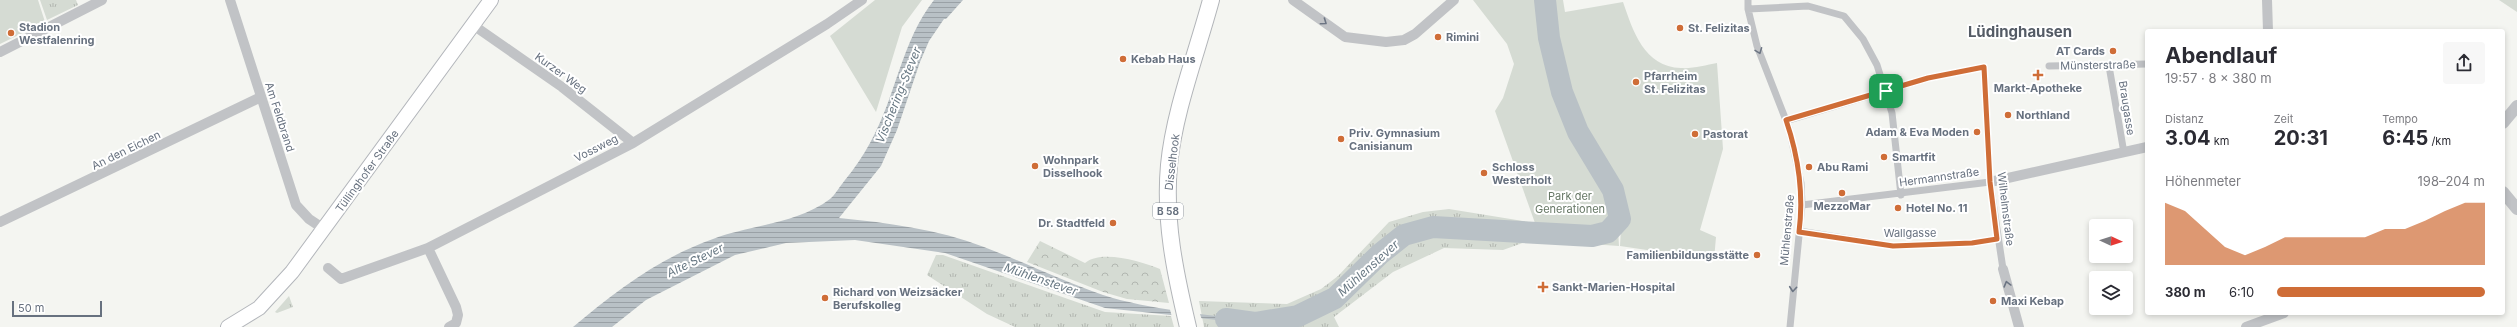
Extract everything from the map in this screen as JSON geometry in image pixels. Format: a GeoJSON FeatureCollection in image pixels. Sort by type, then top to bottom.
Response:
{"type":"FeatureCollection","features":[{"type":"Feature","properties":{"kind":"main road","name":"Tüllinghofer Straße"},"geometry":{"type":"LineString","coordinates":[[228,327],[259,308],[292,272],[491,0]]}},
{"type":"Feature","properties":{"kind":"main road","name":"Disselhook"},"geometry":{"type":"LineString","coordinates":[[1188,326],[1170,238],[1168,192],[1169,164],[1176,125],[1211,0]]}},
{"type":"Feature","properties":{"kind":"street"},"geometry":{"type":"LineString","coordinates":[[0,52],[102,0]]}},
{"type":"Feature","properties":{"kind":"street","name":"Am Feldbrand"},"geometry":{"type":"LineString","coordinates":[[230,0],[296,205],[309,219],[324,229]]}},
{"type":"Feature","properties":{"kind":"street","name":"Vossweg"},"geometry":{"type":"LineString","coordinates":[[328,268],[341,279],[428,248],[633,143],[827,24],[862,0]]}},
{"type":"Feature","properties":{"kind":"street"},"geometry":{"type":"LineString","coordinates":[[1293,0],[1345,37],[1386,42],[1404,40],[1415,34],[1454,0]]}},
{"type":"Feature","properties":{"kind":"street","name":"Mühlenstraße"},"geometry":{"type":"LineString","coordinates":[[1748,0],[1748,8],[1757,46],[1786,120],[1801,183],[1802,205],[1790,327]]}},
{"type":"Feature","properties":{"kind":"street"},"geometry":{"type":"LineString","coordinates":[[2266,0],[2268,29]]}},
{"type":"Feature","properties":{"kind":"street"},"geometry":{"type":"LineString","coordinates":[[1748,8],[1808,6],[1844,16],[1868,47],[1886,91],[1892,113],[1901,195]]}},
{"type":"Feature","properties":{"kind":"street","name":"Kurzer Weg"},"geometry":{"type":"LineString","coordinates":[[473,25],[562,87],[633,143]]}},
{"type":"Feature","properties":{"kind":"street","name":"Münsterstraße"},"geometry":{"type":"LineString","coordinates":[[2049,66],[2145,64]]}},
{"type":"Feature","properties":{"kind":"street","name":"Braugasse"},"geometry":{"type":"LineString","coordinates":[[2109,66],[2124,153]]}},
{"type":"Feature","properties":{"kind":"street","name":"Wilhelmstraße"},"geometry":{"type":"LineString","coordinates":[[1886,91],[1928,78],[1984,67],[1990,182],[1997,239],[2003,269],[2019,327]]}},
{"type":"Feature","properties":{"kind":"street"},"geometry":{"type":"LineString","coordinates":[[1786,120],[1886,91]]}},
{"type":"Feature","properties":{"kind":"street","name":"An den Eichen"},"geometry":{"type":"LineString","coordinates":[[0,222],[261,97]]}},
{"type":"Feature","properties":{"kind":"street"},"geometry":{"type":"LineString","coordinates":[[2505,121],[2517,106]]}},
{"type":"Feature","properties":{"kind":"street","name":"Hermannstraße"},"geometry":{"type":"LineString","coordinates":[[1802,205],[1901,195],[1990,182],[2145,148]]}},
{"type":"Feature","properties":{"kind":"street"},"geometry":{"type":"LineString","coordinates":[[2505,195],[2517,209]]}},
{"type":"Feature","properties":{"kind":"street","name":"Wallgasse"},"geometry":{"type":"LineString","coordinates":[[1799,232],[1893,246],[1972,243],[1997,239]]}},
{"type":"Feature","properties":{"kind":"street"},"geometry":{"type":"LineString","coordinates":[[428,248],[456,307],[458,315],[456,323],[449,327]]}},
{"type":"Feature","properties":{"kind":"street"},"geometry":{"type":"LineString","coordinates":[[2246,327],[2279,315]]}},
{"type":"Feature","properties":{"kind":"green space","name":"Stadion Westfalenring"},"geometry":{"type":"Polygon","coordinates":[[[0,0],[38,0],[45,22],[0,44],[0,0]]]}},
{"type":"Feature","properties":{"kind":"green space"},"geometry":{"type":"Polygon","coordinates":[[[40,0],[76,0],[78,5],[47,20],[40,0]]]}},
{"type":"Feature","properties":{"kind":"green space"},"geometry":{"type":"Polygon","coordinates":[[[875,0],[922,0],[902,27],[876,112],[830,36],[875,0]]]}},
{"type":"Feature","properties":{"kind":"green space","name":"Park der Generationen"},"geometry":{"type":"Polygon","coordinates":[[[1473,0],[1541,0],[1549,52],[1562,103],[1575,135],[1612,196],[1617,217],[1619,246],[1534,240],[1535,223],[1495,111],[1503,98],[1514,64],[1507,44],[1473,0]]]}},
{"type":"Feature","properties":{"kind":"green space"},"geometry":{"type":"Polygon","coordinates":[[[1548,0],[1563,0],[1565,12],[1623,2],[1631,24],[1642,46],[1658,61],[1668,66],[1681,68],[1717,63],[1723,149],[1700,230],[1716,237],[1714,260],[1620,246],[1620,203],[1616,189],[1613,181],[1584,137],[1568,97],[1559,66],[1548,0]]]}},
{"type":"Feature","properties":{"kind":"green space"},"geometry":{"type":"Polygon","coordinates":[[[2499,0],[2517,0],[2517,12],[2499,0]]]}},
{"type":"Feature","properties":{"kind":"green space"},"geometry":{"type":"Polygon","coordinates":[[[1449,209],[1535,223],[1534,239],[1503,250],[1444,248],[1393,272],[1334,317],[1339,327],[1204,327],[1199,301],[1287,304],[1321,289],[1338,276],[1389,222],[1423,212],[1449,209]]]}},
{"type":"Feature","properties":{"kind":"green space"},"geometry":{"type":"Polygon","coordinates":[[[1040,241],[1085,263],[1092,259],[1111,257],[1133,260],[1160,269],[1169,303],[1127,299],[1103,292],[1027,262],[1040,241]]]}},
{"type":"Feature","properties":{"kind":"green space"},"geometry":{"type":"Polygon","coordinates":[[[936,255],[943,255],[1105,312],[1171,316],[1174,327],[1015,327],[987,314],[927,275],[936,255]]]}},
{"type":"Feature","properties":{"kind":"green space"},"geometry":{"type":"Polygon","coordinates":[[[289,296],[293,307],[277,313],[275,312],[289,296]]]}},
{"type":"Feature","properties":{"kind":"water"},"geometry":{"type":"Polygon","coordinates":[[[934,0],[963,0],[946,19],[944,19],[929,41],[920,62],[897,130],[881,166],[839,218],[876,222],[931,231],[984,247],[1103,295],[1159,308],[1255,321],[1255,324],[1105,308],[945,253],[855,240],[786,243],[735,255],[646,300],[612,327],[573,327],[622,288],[674,256],[727,234],[803,214],[830,199],[855,167],[870,143],[879,125],[914,34],[923,16],[934,0]]]}},
{"type":"Feature","properties":{"kind":"pier"},"geometry":{"type":"Polygon","coordinates":[[[1169,306],[1199,311],[1202,320],[1172,317],[1169,306]]]}},
{"type":"Feature","properties":{"kind":"waterway","name":"Mühlenstever"},"geometry":{"type":"LineString","coordinates":[[1226,319],[1255,323],[1298,316],[1335,298],[1380,254],[1404,235],[1433,227],[1592,236],[1608,232],[1620,219],[1613,190],[1578,132],[1562,92],[1549,38],[1545,0]]}},
{"type":"Feature","properties":{"kind":"place","name":"St. Felizitas"},"geometry":{"type":"Point","coordinates":[1680,28]}},
{"type":"Feature","properties":{"kind":"place","name":"Stadion Westfalenring"},"geometry":{"type":"Point","coordinates":[11,33]}},
{"type":"Feature","properties":{"kind":"place","name":"Rimini"},"geometry":{"type":"Point","coordinates":[1438,37]}},
{"type":"Feature","properties":{"kind":"place","name":"AT Cards"},"geometry":{"type":"Point","coordinates":[2113,51]}},
{"type":"Feature","properties":{"kind":"place","name":"Kebab Haus"},"geometry":{"type":"Point","coordinates":[1123,59]}},
{"type":"Feature","properties":{"kind":"place","name":"Markt-Apotheke"},"geometry":{"type":"Point","coordinates":[2038,75]}},
{"type":"Feature","properties":{"kind":"place","name":"Pfarrheim St. Felizitas"},"geometry":{"type":"Point","coordinates":[1636,82]}},
{"type":"Feature","properties":{"kind":"place","name":"Northland"},"geometry":{"type":"Point","coordinates":[2008,115]}},
{"type":"Feature","properties":{"kind":"place","name":"Adam & Eva Moden"},"geometry":{"type":"Point","coordinates":[1977,132]}},
{"type":"Feature","properties":{"kind":"place","name":"Pastorat"},"geometry":{"type":"Point","coordinates":[1695,134]}},
{"type":"Feature","properties":{"kind":"place","name":"Priv. Gymnasium Canisianum"},"geometry":{"type":"Point","coordinates":[1341,139]}},
{"type":"Feature","properties":{"kind":"place","name":"Smartfit"},"geometry":{"type":"Point","coordinates":[1884,157]}},
{"type":"Feature","properties":{"kind":"place","name":"Wohnpark Disselhook"},"geometry":{"type":"Point","coordinates":[1035,166]}},
{"type":"Feature","properties":{"kind":"place","name":"Abu Rami"},"geometry":{"type":"Point","coordinates":[1809,167]}},
{"type":"Feature","properties":{"kind":"place","name":"Schloss Westerholt"},"geometry":{"type":"Point","coordinates":[1484,173]}},
{"type":"Feature","properties":{"kind":"place","name":"MezzoMar"},"geometry":{"type":"Point","coordinates":[1842,193]}},
{"type":"Feature","properties":{"kind":"place","name":"Hotel No. 11"},"geometry":{"type":"Point","coordinates":[1898,208]}},
{"type":"Feature","properties":{"kind":"place","name":"Dr. Stadtfeld"},"geometry":{"type":"Point","coordinates":[1113,223]}},
{"type":"Feature","properties":{"kind":"place","name":"Familienbildungsstätte"},"geometry":{"type":"Point","coordinates":[1757,255]}},
{"type":"Feature","properties":{"kind":"place","name":"Sankt-Marien-Hospital"},"geometry":{"type":"Point","coordinates":[1543,287]}},
{"type":"Feature","properties":{"kind":"place","name":"Richard von Weizsäcker Berufskolleg"},"geometry":{"type":"Point","coordinates":[825,298]}},
{"type":"Feature","properties":{"kind":"place","name":"Maxi Kebap"},"geometry":{"type":"Point","coordinates":[1993,301]}},
{"type":"Feature","properties":{"kind":"district","name":"Lüdinghausen"},"geometry":{"type":"Point","coordinates":[2020,31]}},
{"type":"Feature","properties":{"kind":"route"},"geometry":{"type":"LineString","coordinates":[[1984,67],[1990,182],[1997,239],[1972,243],[1893,246],[1799,232],[1802,205],[1801,183],[1796,156],[1786,120],[1870,97],[1886,91],[1928,78],[1984,67]]}},
{"type":"Feature","properties":{"kind":"water label","name":"Vischering-Stever"},"geometry":{"type":"Point","coordinates":[898,95]}},
{"type":"Feature","properties":{"kind":"water label","name":"Alte Stever"},"geometry":{"type":"Point","coordinates":[695,260]}}]}
